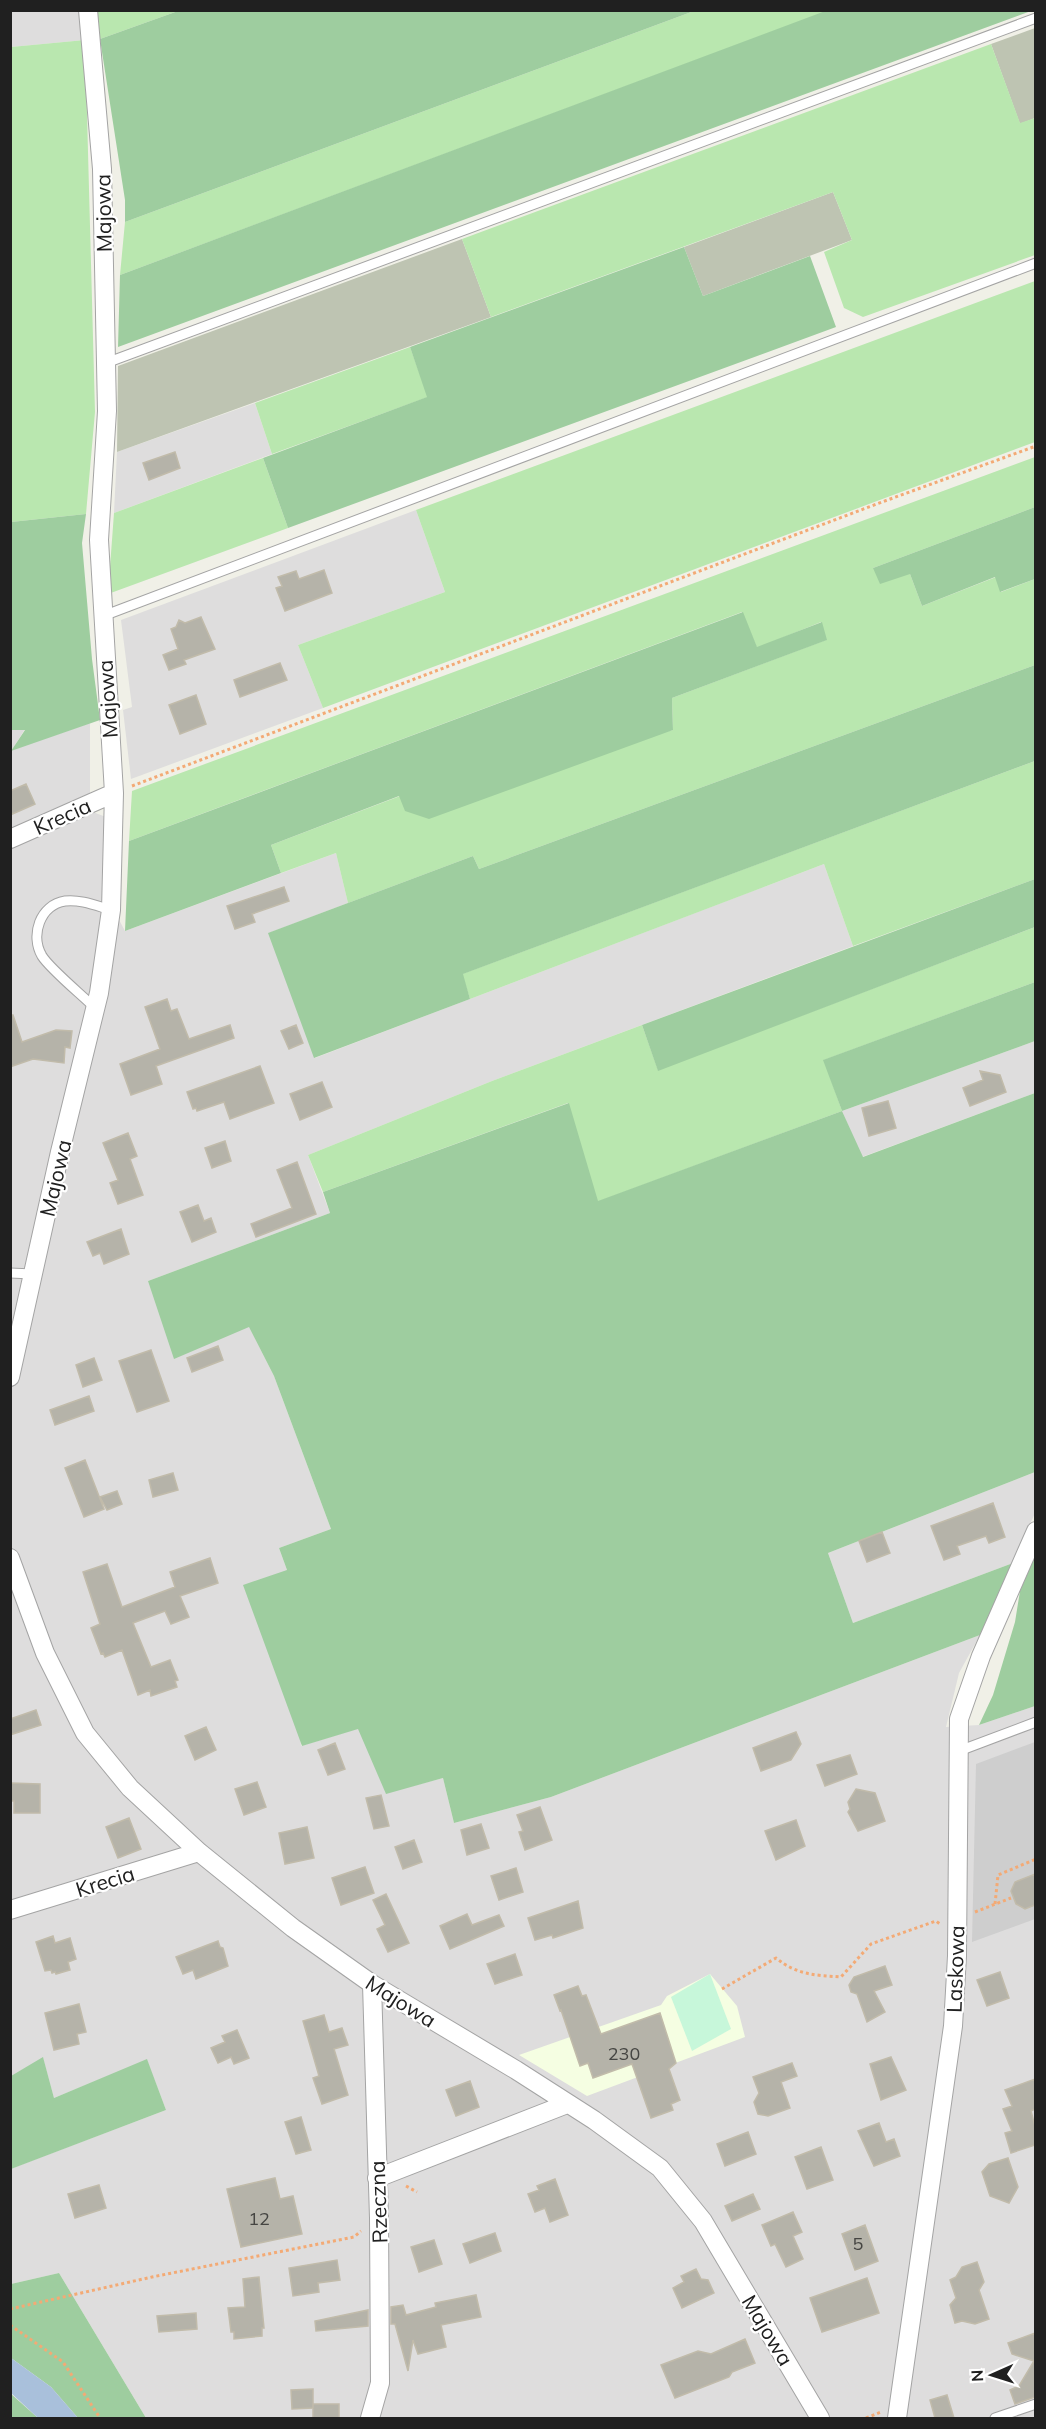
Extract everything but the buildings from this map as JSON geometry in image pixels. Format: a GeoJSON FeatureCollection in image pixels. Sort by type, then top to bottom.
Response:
{"type":"FeatureCollection","features":[{"type":"Feature","properties":{"kind":"street","name":"Majowa"},"geometry":{"type":"LineString","coordinates":[[10,1377],[95,1008],[111,910],[114,793],[99,540],[106,411],[102,169],[88,10]]}},
{"type":"Feature","properties":{"kind":"street","name":"Krecia"},"geometry":{"type":"LineString","coordinates":[[10,839],[114,793]]}},
{"type":"Feature","properties":{"kind":"street","name":"Laskowa"},"geometry":{"type":"LineString","coordinates":[[897,2418],[953,2026],[957,1956],[959,1719],[981,1656],[1035,1531]]}},
{"type":"Feature","properties":{"kind":"street","name":"Majowa"},"geometry":{"type":"LineString","coordinates":[[10,1558],[45,1653],[85,1733],[130,1788],[199,1852],[293,1928],[372,1984],[516,2070],[660,2168],[696,2212],[820,2418]]}},
{"type":"Feature","properties":{"kind":"street","name":"Krecia"},"geometry":{"type":"LineString","coordinates":[[10,1910],[199,1852]]}},
{"type":"Feature","properties":{"kind":"street","name":"Rzeczna"},"geometry":{"type":"LineString","coordinates":[[370,2418],[381,2383],[372,1984]]}},
{"type":"Feature","properties":{"kind":"street"},"geometry":{"type":"LineString","coordinates":[[377,2178],[567,2104]]}},
{"type":"Feature","properties":{"kind":"lane"},"geometry":{"type":"LineString","coordinates":[[106,363],[1035,18]]}},
{"type":"Feature","properties":{"kind":"lane"},"geometry":{"type":"LineString","coordinates":[[102,616],[1035,264]]}},
{"type":"Feature","properties":{"kind":"lane"},"geometry":{"type":"LineString","coordinates":[[95,1008],[41,954],[36,938],[37,927],[41,917],[50,908],[67,901],[111,910]]}},
{"type":"Feature","properties":{"kind":"lane"},"geometry":{"type":"LineString","coordinates":[[10,1273],[33,1274]]}},
{"type":"Feature","properties":{"kind":"lane"},"geometry":{"type":"LineString","coordinates":[[959,1750],[1035,1722]]}},
{"type":"Feature","properties":{"kind":"lane"},"geometry":{"type":"LineString","coordinates":[[995,2418],[1035,2404]]}},
{"type":"Feature","properties":{"kind":"path"},"geometry":{"type":"LineString","coordinates":[[114,793],[1035,446]]}},
{"type":"Feature","properties":{"kind":"path"},"geometry":{"type":"LineString","coordinates":[[995,1904],[998,1875],[1035,1859]]}},
{"type":"Feature","properties":{"kind":"path"},"geometry":{"type":"LineString","coordinates":[[973,1912],[1011,1898]]}},
{"type":"Feature","properties":{"kind":"path"},"geometry":{"type":"LineString","coordinates":[[722,1989],[776,1958],[790,1969],[811,1975],[841,1977],[871,1944],[936,1921],[943,1927]]}},
{"type":"Feature","properties":{"kind":"path"},"geometry":{"type":"LineString","coordinates":[[10,2309],[152,2277],[354,2237],[379,2217]]}},
{"type":"Feature","properties":{"kind":"path"},"geometry":{"type":"LineString","coordinates":[[10,2325],[63,2362],[100,2418]]}},
{"type":"Feature","properties":{"kind":"shaded area"},"geometry":{"type":"Polygon","coordinates":[[[11,11],[81,11],[85,40],[11,47],[11,11]]]}},
{"type":"Feature","properties":{"kind":"shaded area"},"geometry":{"type":"Polygon","coordinates":[[[1035,28],[1035,118],[1020,124],[991,44],[1035,28]]]}},
{"type":"Feature","properties":{"kind":"shaded area"},"geometry":{"type":"Polygon","coordinates":[[[833,192],[852,240],[703,296],[684,247],[833,192]]]}},
{"type":"Feature","properties":{"kind":"shaded area"},"geometry":{"type":"Polygon","coordinates":[[[462,239],[491,317],[117,452],[118,366],[462,239]]]}},
{"type":"Feature","properties":{"kind":"shaded area"},"geometry":{"type":"Polygon","coordinates":[[[255,403],[272,454],[114,513],[117,452],[255,403]]]}},
{"type":"Feature","properties":{"kind":"shaded area"},"geometry":{"type":"Polygon","coordinates":[[[416,510],[445,592],[298,645],[323,708],[131,779],[123,710],[132,707],[121,620],[416,510]]]}},
{"type":"Feature","properties":{"kind":"shaded area"},"geometry":{"type":"Polygon","coordinates":[[[90,723],[90,811],[106,817],[103,890],[125,931],[336,853],[348,903],[269,933],[315,1058],[824,864],[853,946],[492,1081],[308,1155],[330,1213],[148,1281],[249,1326],[274,1376],[331,1529],[279,1548],[287,1570],[301,1746],[359,1728],[386,1793],[443,1778],[454,1823],[551,1797],[980,1635],[959,1673],[946,1727],[979,1725],[1035,1706],[1035,2418],[146,2418],[59,2273],[11,2284],[10,2169],[166,2110],[147,2060],[54,2098],[43,2058],[11,2076],[11,730],[25,729],[12,750],[90,723]]]}},
{"type":"Feature","properties":{"kind":"shaded area"},"geometry":{"type":"Polygon","coordinates":[[[1035,1041],[1035,1093],[862,1157],[842,1111],[1035,1041]]]}},
{"type":"Feature","properties":{"kind":"shaded area"},"geometry":{"type":"Polygon","coordinates":[[[1035,1472],[1035,1513],[1013,1563],[853,1623],[828,1553],[1035,1472]]]}},
{"type":"Feature","properties":{"kind":"shaded area"},"geometry":{"type":"Polygon","coordinates":[[[1035,1742],[1035,1919],[972,1942],[976,1764],[1035,1742]]]}},
{"type":"Feature","properties":{"kind":"shaded area"},"geometry":{"type":"Polygon","coordinates":[[[710,1974],[737,2006],[745,2037],[587,2096],[519,2055],[661,2005],[667,1996],[710,1974]]]}},
{"type":"Feature","properties":{"kind":"shaded area"},"geometry":{"type":"Polygon","coordinates":[[[710,1974],[731,2029],[692,2051],[671,1997],[710,1974]]]}},
{"type":"Feature","properties":{"kind":"green space"},"geometry":{"type":"Polygon","coordinates":[[[828,10],[1031,11],[118,347],[120,275],[828,10]]]}},
{"type":"Feature","properties":{"kind":"green space"},"geometry":{"type":"Polygon","coordinates":[[[97,11],[178,11],[100,39],[97,11]]]}},
{"type":"Feature","properties":{"kind":"green space"},"geometry":{"type":"Polygon","coordinates":[[[178,11],[694,11],[125,222],[125,200],[100,39],[178,11]]]}},
{"type":"Feature","properties":{"kind":"green space"},"geometry":{"type":"Polygon","coordinates":[[[694,11],[828,11],[120,275],[125,222],[694,11]]]}},
{"type":"Feature","properties":{"kind":"green space"},"geometry":{"type":"Polygon","coordinates":[[[85,40],[95,412],[86,514],[11,522],[11,47],[85,40]]]}},
{"type":"Feature","properties":{"kind":"green space"},"geometry":{"type":"Polygon","coordinates":[[[991,44],[1020,123],[1035,118],[1035,255],[863,317],[844,308],[824,252],[852,240],[833,192],[491,317],[462,239],[991,44]]]}},
{"type":"Feature","properties":{"kind":"green space"},"geometry":{"type":"Polygon","coordinates":[[[684,247],[703,296],[810,256],[836,327],[288,528],[263,458],[427,397],[410,347],[684,247]]]}},
{"type":"Feature","properties":{"kind":"green space"},"geometry":{"type":"Polygon","coordinates":[[[1035,281],[1035,442],[323,708],[298,645],[445,592],[416,510],[1035,281]]]}},
{"type":"Feature","properties":{"kind":"green space"},"geometry":{"type":"Polygon","coordinates":[[[410,347],[428,397],[272,454],[255,403],[410,347]]]}},
{"type":"Feature","properties":{"kind":"green space"},"geometry":{"type":"Polygon","coordinates":[[[1035,457],[1035,507],[873,568],[910,574],[922,606],[996,577],[1001,592],[1035,579],[1035,665],[479,869],[473,856],[348,903],[336,853],[281,873],[271,845],[400,796],[673,730],[672,698],[826,640],[821,622],[757,648],[742,612],[129,841],[132,791],[1035,457]]]}},
{"type":"Feature","properties":{"kind":"green space"},"geometry":{"type":"Polygon","coordinates":[[[263,458],[288,528],[108,594],[114,513],[263,458]]]}},
{"type":"Feature","properties":{"kind":"green space"},"geometry":{"type":"Polygon","coordinates":[[[1035,507],[1035,579],[1000,592],[995,577],[922,606],[910,574],[880,584],[873,568],[1035,507]]]}},
{"type":"Feature","properties":{"kind":"green space"},"geometry":{"type":"Polygon","coordinates":[[[86,514],[82,543],[100,720],[11,751],[25,730],[11,730],[11,522],[86,514]]]}},
{"type":"Feature","properties":{"kind":"green space"},"geometry":{"type":"Polygon","coordinates":[[[743,612],[757,647],[822,622],[827,640],[672,698],[673,730],[429,819],[405,811],[399,796],[271,845],[281,873],[125,931],[129,841],[743,612]]]}},
{"type":"Feature","properties":{"kind":"green space"},"geometry":{"type":"Polygon","coordinates":[[[1035,665],[1035,761],[463,974],[470,999],[314,1058],[268,933],[473,856],[479,869],[1035,665]]]}},
{"type":"Feature","properties":{"kind":"green space"},"geometry":{"type":"Polygon","coordinates":[[[1035,761],[1035,879],[853,946],[824,864],[470,999],[462,974],[1035,761]]]}},
{"type":"Feature","properties":{"kind":"green space"},"geometry":{"type":"Polygon","coordinates":[[[1035,879],[1035,927],[658,1071],[642,1025],[1035,879]]]}},
{"type":"Feature","properties":{"kind":"green space"},"geometry":{"type":"Polygon","coordinates":[[[1035,927],[1035,982],[824,1060],[842,1111],[597,1202],[568,1103],[323,1192],[308,1155],[492,1081],[642,1025],[658,1070],[1035,927]]]}},
{"type":"Feature","properties":{"kind":"green space"},"geometry":{"type":"Polygon","coordinates":[[[1035,982],[1035,1041],[842,1111],[823,1060],[1035,982]]]}},
{"type":"Feature","properties":{"kind":"green space"},"geometry":{"type":"Polygon","coordinates":[[[1035,1093],[1035,1472],[828,1553],[853,1623],[1013,1563],[980,1635],[551,1797],[454,1823],[443,1778],[386,1794],[358,1729],[302,1746],[243,1585],[287,1570],[279,1548],[331,1529],[274,1376],[249,1327],[174,1359],[148,1281],[330,1213],[323,1192],[569,1103],[598,1201],[842,1111],[863,1157],[1035,1093]]]}},
{"type":"Feature","properties":{"kind":"green space"},"geometry":{"type":"Polygon","coordinates":[[[1035,1556],[1035,1706],[979,1725],[993,1695],[1015,1622],[1020,1591],[1035,1556]]]}},
{"type":"Feature","properties":{"kind":"green space"},"geometry":{"type":"Polygon","coordinates":[[[43,2057],[54,2098],[147,2059],[166,2110],[11,2169],[11,2076],[43,2057]]]}},
{"type":"Feature","properties":{"kind":"green space"},"geometry":{"type":"Polygon","coordinates":[[[59,2273],[146,2418],[78,2418],[51,2387],[11,2358],[11,2284],[59,2273]]]}},
{"type":"Feature","properties":{"kind":"green space"},"geometry":{"type":"Polygon","coordinates":[[[10,2393],[38,2418],[11,2418],[10,2393]]]}},
{"type":"Feature","properties":{"kind":"water"},"geometry":{"type":"Polygon","coordinates":[[[11,2358],[51,2387],[78,2418],[38,2418],[11,2393],[11,2358]]]}}]}
